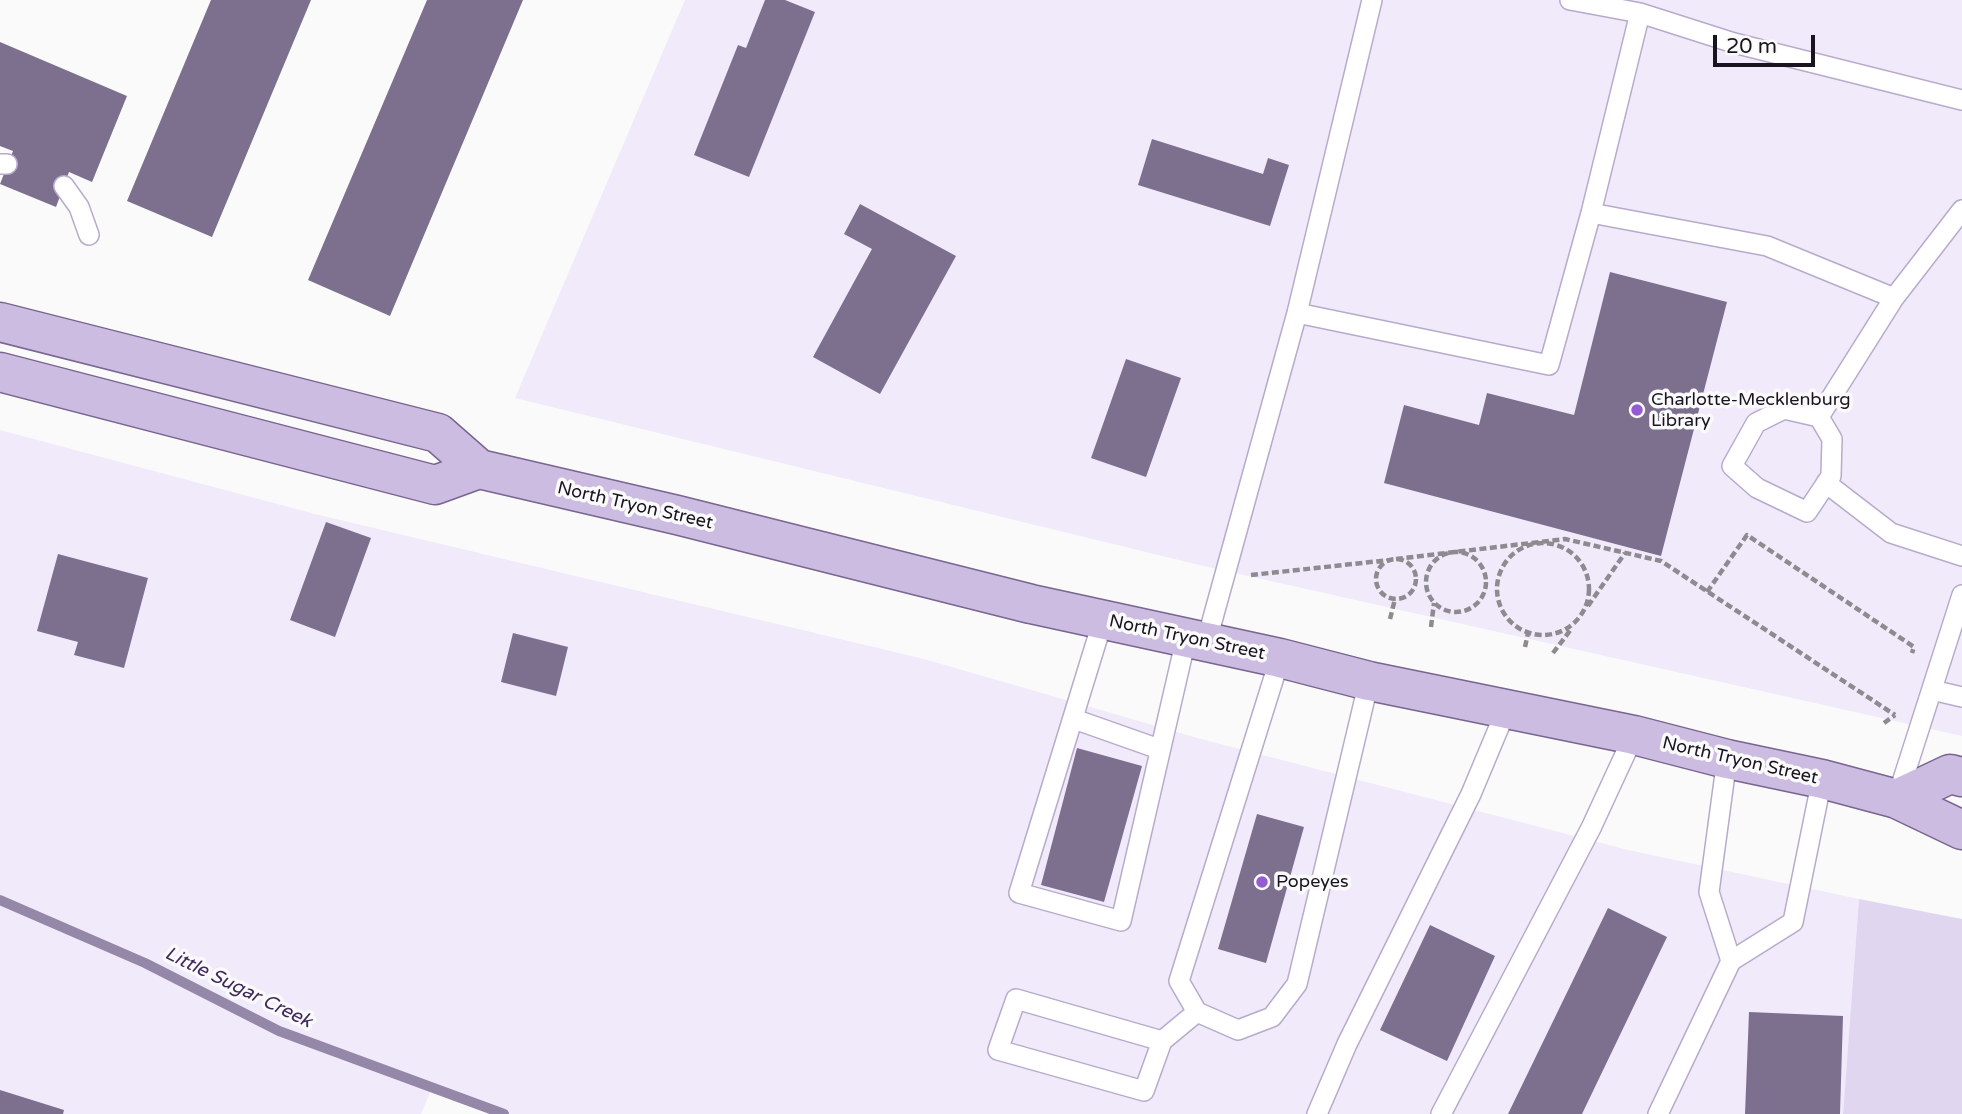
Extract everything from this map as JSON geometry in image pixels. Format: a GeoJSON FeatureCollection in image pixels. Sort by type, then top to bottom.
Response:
{"type":"FeatureCollection","features":[{"type":"Feature","properties":{"kind":"main road","name":"North Tryon Street"},"geometry":{"type":"LineString","coordinates":[[0,322],[438,433],[478,469],[677,515],[1017,601],[1280,658],[1369,681],[1634,735],[1727,759],[1822,779],[1897,799],[1962,830]]}},
{"type":"Feature","properties":{"kind":"main road"},"geometry":{"type":"LineString","coordinates":[[0,372],[435,485],[478,469]]}},
{"type":"Feature","properties":{"kind":"main road"},"geometry":{"type":"LineString","coordinates":[[1897,799],[1950,774],[1962,776]]}},
{"type":"Feature","properties":{"kind":"lane"},"geometry":{"type":"LineString","coordinates":[[1103,620],[1019,892],[1121,921],[1159,749],[1196,641],[1297,313],[1372,0]]}},
{"type":"Feature","properties":{"kind":"lane"},"geometry":{"type":"LineString","coordinates":[[1570,0],[1640,13],[1734,43],[1962,100]]}},
{"type":"Feature","properties":{"kind":"lane"},"geometry":{"type":"LineString","coordinates":[[1297,313],[1549,365],[1591,213],[1640,13]]}},
{"type":"Feature","properties":{"kind":"lane"},"geometry":{"type":"LineString","coordinates":[[64,186],[79,207],[89,236]]}},
{"type":"Feature","properties":{"kind":"lane"},"geometry":{"type":"LineString","coordinates":[[1819,417],[1894,298],[1962,210]]}},
{"type":"Feature","properties":{"kind":"lane"},"geometry":{"type":"LineString","coordinates":[[1591,213],[1767,246],[1894,298]]}},
{"type":"Feature","properties":{"kind":"lane"},"geometry":{"type":"LineString","coordinates":[[1784,409],[1819,417],[1832,439],[1831,475],[1807,512],[1757,488],[1732,466],[1756,423],[1784,409]]}},
{"type":"Feature","properties":{"kind":"lane"},"geometry":{"type":"LineString","coordinates":[[1826,483],[1891,533],[1962,556]]}},
{"type":"Feature","properties":{"kind":"lane"},"geometry":{"type":"LineString","coordinates":[[1897,799],[1962,595]]}},
{"type":"Feature","properties":{"kind":"lane"},"geometry":{"type":"LineString","coordinates":[[1280,658],[1179,981],[1197,1012],[1238,1030],[1272,1017],[1297,984],[1369,681]]}},
{"type":"Feature","properties":{"kind":"lane"},"geometry":{"type":"LineString","coordinates":[[1932,690],[1962,697]]}},
{"type":"Feature","properties":{"kind":"lane"},"geometry":{"type":"LineString","coordinates":[[1317,1114],[1347,1044],[1471,794],[1507,708]]}},
{"type":"Feature","properties":{"kind":"lane"},"geometry":{"type":"LineString","coordinates":[[1074,719],[1159,749]]}},
{"type":"Feature","properties":{"kind":"lane"},"geometry":{"type":"LineString","coordinates":[[1441,1114],[1591,828],[1634,735]]}},
{"type":"Feature","properties":{"kind":"lane"},"geometry":{"type":"LineString","coordinates":[[1727,759],[1709,892],[1731,961]]}},
{"type":"Feature","properties":{"kind":"lane"},"geometry":{"type":"LineString","coordinates":[[1658,1114],[1731,961],[1793,922],[1822,779]]}},
{"type":"Feature","properties":{"kind":"lane"},"geometry":{"type":"LineString","coordinates":[[1162,1041],[1016,999],[998,1050],[1144,1091],[1162,1041],[1197,1012]]}},
{"type":"Feature","properties":{"kind":"path"},"geometry":{"type":"LineString","coordinates":[[1707,592],[1747,535],[1914,647],[1911,658]]}},
{"type":"Feature","properties":{"kind":"path"},"geometry":{"type":"LineString","coordinates":[[1251,575],[1565,539],[1661,561],[1895,715]]}},
{"type":"Feature","properties":{"kind":"path"},"geometry":{"type":"LineString","coordinates":[[1531,543],[1560,545],[1582,564],[1588,577],[1586,606],[1579,618],[1567,629],[1552,635],[1528,633],[1508,620],[1500,607],[1498,575],[1505,561],[1517,550],[1531,543]]}},
{"type":"Feature","properties":{"kind":"path"},"geometry":{"type":"LineString","coordinates":[[1455,552],[1474,558],[1481,565],[1487,584],[1479,603],[1462,612],[1451,612],[1434,603],[1429,595],[1427,581],[1431,566],[1437,559],[1455,552]]}},
{"type":"Feature","properties":{"kind":"path"},"geometry":{"type":"LineString","coordinates":[[1553,653],[1625,553]]}},
{"type":"Feature","properties":{"kind":"path"},"geometry":{"type":"LineString","coordinates":[[1393,559],[1408,563],[1416,580],[1408,596],[1395,599],[1382,593],[1376,581],[1379,568],[1393,559]]}},
{"type":"Feature","properties":{"kind":"path"},"geometry":{"type":"LineString","coordinates":[[1416,580],[1427,581]]}},
{"type":"Feature","properties":{"kind":"path"},"geometry":{"type":"LineString","coordinates":[[1487,584],[1497,585]]}},
{"type":"Feature","properties":{"kind":"path"},"geometry":{"type":"LineString","coordinates":[[1390,619],[1395,599]]}},
{"type":"Feature","properties":{"kind":"path"},"geometry":{"type":"LineString","coordinates":[[1431,627],[1434,603]]}},
{"type":"Feature","properties":{"kind":"path"},"geometry":{"type":"LineString","coordinates":[[1525,647],[1528,633]]}},
{"type":"Feature","properties":{"kind":"path"},"geometry":{"type":"LineString","coordinates":[[1884,723],[1895,715],[1898,709]]}},
{"type":"Feature","properties":{"kind":"shaded area"},"geometry":{"type":"Polygon","coordinates":[[[685,0],[1962,0],[1962,736],[1195,564],[515,398],[685,0]]]}},
{"type":"Feature","properties":{"kind":"shaded area"},"geometry":{"type":"Polygon","coordinates":[[[0,430],[315,514],[924,659],[1201,739],[1628,850],[1859,899],[1843,1114],[504,1114],[433,1085],[421,1114],[0,1114],[0,430]]]}},
{"type":"Feature","properties":{"kind":"shaded area"},"geometry":{"type":"Polygon","coordinates":[[[1859,899],[1962,919],[1962,1114],[1843,1114],[1859,899]]]}},
{"type":"Feature","properties":{"kind":"building"},"geometry":{"type":"Polygon","coordinates":[[[211,0],[311,0],[212,237],[127,201],[211,0]]]}},
{"type":"Feature","properties":{"kind":"building"},"geometry":{"type":"Polygon","coordinates":[[[427,0],[523,0],[390,316],[308,280],[427,0]]]}},
{"type":"Feature","properties":{"kind":"building"},"geometry":{"type":"Polygon","coordinates":[[[765,0],[785,0],[815,12],[749,177],[694,155],[738,45],[746,48],[765,0]]]}},
{"type":"Feature","properties":{"kind":"building"},"geometry":{"type":"Polygon","coordinates":[[[0,42],[127,96],[92,182],[69,172],[56,207],[0,184],[13,151],[0,146],[0,42]]]}},
{"type":"Feature","properties":{"kind":"building"},"geometry":{"type":"Polygon","coordinates":[[[1152,139],[1263,174],[1268,158],[1289,165],[1270,226],[1138,185],[1152,139]]]}},
{"type":"Feature","properties":{"kind":"building"},"geometry":{"type":"Polygon","coordinates":[[[860,204],[956,256],[880,394],[813,357],[872,249],[844,234],[860,204]]]}},
{"type":"Feature","properties":{"kind":"building","name":"Charlotte-Mecklenburg Library"},"geometry":{"type":"Polygon","coordinates":[[[1610,272],[1727,302],[1661,556],[1384,483],[1404,405],[1479,425],[1487,393],[1574,415],[1610,272]]]}},
{"type":"Feature","properties":{"kind":"building"},"geometry":{"type":"Polygon","coordinates":[[[1126,359],[1181,378],[1146,477],[1091,458],[1126,359]]]}},
{"type":"Feature","properties":{"kind":"building"},"geometry":{"type":"Polygon","coordinates":[[[326,522],[371,538],[335,637],[290,620],[326,522]]]}},
{"type":"Feature","properties":{"kind":"building"},"geometry":{"type":"Polygon","coordinates":[[[58,554],[148,578],[124,668],[74,655],[78,642],[37,631],[58,554]]]}},
{"type":"Feature","properties":{"kind":"building"},"geometry":{"type":"Polygon","coordinates":[[[513,633],[568,647],[556,696],[501,682],[513,633]]]}},
{"type":"Feature","properties":{"kind":"building"},"geometry":{"type":"Polygon","coordinates":[[[1077,748],[1142,766],[1104,902],[1041,885],[1077,748]]]}},
{"type":"Feature","properties":{"kind":"building"},"geometry":{"type":"Polygon","coordinates":[[[1257,814],[1304,827],[1266,963],[1218,949],[1257,814]]]}},
{"type":"Feature","properties":{"kind":"building"},"geometry":{"type":"Polygon","coordinates":[[[1608,908],[1667,937],[1582,1114],[1508,1114],[1608,908]]]}},
{"type":"Feature","properties":{"kind":"building"},"geometry":{"type":"Polygon","coordinates":[[[1430,925],[1495,956],[1447,1061],[1380,1030],[1430,925]]]}},
{"type":"Feature","properties":{"kind":"building"},"geometry":{"type":"Polygon","coordinates":[[[1749,1012],[1843,1016],[1840,1114],[1745,1114],[1749,1012]]]}},
{"type":"Feature","properties":{"kind":"building"},"geometry":{"type":"Polygon","coordinates":[[[0,1090],[64,1110],[63,1114],[0,1114],[0,1090]]]}},
{"type":"Feature","properties":{"kind":"waterway","name":"Little Sugar Creek"},"geometry":{"type":"LineString","coordinates":[[0,900],[145,963],[279,1031],[504,1114]]}},
{"type":"Feature","properties":{"kind":"place","name":"Charlotte-Mecklenburg Library"},"geometry":{"type":"Point","coordinates":[1637,410]}},
{"type":"Feature","properties":{"kind":"place","name":"Popeyes"},"geometry":{"type":"Point","coordinates":[1262,882]}}]}
